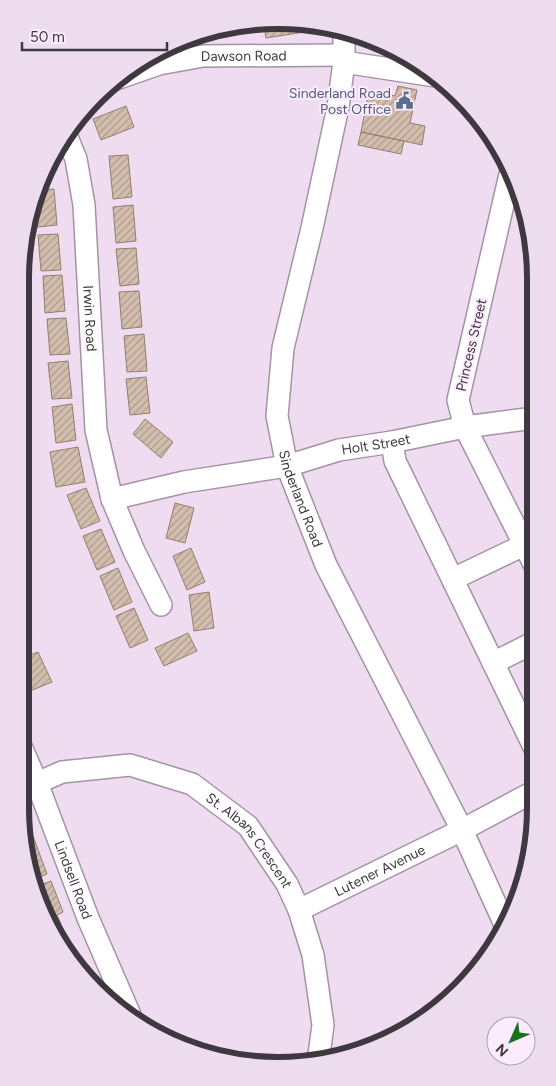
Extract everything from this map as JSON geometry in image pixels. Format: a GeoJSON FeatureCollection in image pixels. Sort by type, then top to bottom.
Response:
{"type":"FeatureCollection","features":[{"type":"Feature","properties":{"kind":"street","name":"Sinderland Road"},"geometry":{"type":"LineString","coordinates":[[344,37],[344,59],[338,108],[283,348],[277,416],[287,466],[326,565],[462,830],[502,918]]}},
{"type":"Feature","properties":{"kind":"street","name":"Dawson Road"},"geometry":{"type":"LineString","coordinates":[[141,70],[159,64],[184,50],[203,56],[344,59],[417,71]]}},
{"type":"Feature","properties":{"kind":"street","name":"Irwin Road"},"geometry":{"type":"LineString","coordinates":[[69,143],[76,159],[84,205],[96,430],[112,499],[134,551],[161,605]]}},
{"type":"Feature","properties":{"kind":"street","name":"Princess Street"},"geometry":{"type":"LineString","coordinates":[[508,183],[458,400],[465,427],[527,551]]}},
{"type":"Feature","properties":{"kind":"street","name":"Holt Street"},"geometry":{"type":"LineString","coordinates":[[287,466],[339,450],[392,442],[465,427],[527,419]]}},
{"type":"Feature","properties":{"kind":"street"},"geometry":{"type":"LineString","coordinates":[[392,442],[395,461],[527,733]]}},
{"type":"Feature","properties":{"kind":"street"},"geometry":{"type":"LineString","coordinates":[[112,499],[184,482],[287,466]]}},
{"type":"Feature","properties":{"kind":"street"},"geometry":{"type":"LineString","coordinates":[[453,579],[524,545]]}},
{"type":"Feature","properties":{"kind":"street"},"geometry":{"type":"LineString","coordinates":[[493,663],[527,646]]}},
{"type":"Feature","properties":{"kind":"street","name":"Lindsell Road"},"geometry":{"type":"LineString","coordinates":[[29,765],[88,918],[126,1006]]}},
{"type":"Feature","properties":{"kind":"street","name":"St. Albans Crescent"},"geometry":{"type":"LineString","coordinates":[[37,783],[62,772],[130,765],[192,784],[248,826],[287,884],[299,910],[313,955],[323,1025],[319,1053]]}},
{"type":"Feature","properties":{"kind":"street","name":"Lutener Avenue"},"geometry":{"type":"LineString","coordinates":[[299,910],[462,830],[527,795]]}},
{"type":"Feature","properties":{"kind":"building"},"geometry":{"type":"Polygon","coordinates":[[[265,29],[311,31],[266,38],[265,29]]]}},
{"type":"Feature","properties":{"kind":"building"},"geometry":{"type":"Polygon","coordinates":[[[398,86],[417,90],[410,123],[425,126],[422,145],[361,132],[369,91],[395,96],[398,86]]]}},
{"type":"Feature","properties":{"kind":"building"},"geometry":{"type":"Polygon","coordinates":[[[126,106],[134,127],[101,140],[93,119],[126,106]]]}},
{"type":"Feature","properties":{"kind":"building"},"geometry":{"type":"Polygon","coordinates":[[[361,132],[404,141],[401,154],[358,145],[361,132]]]}},
{"type":"Feature","properties":{"kind":"building"},"geometry":{"type":"Polygon","coordinates":[[[128,155],[132,197],[113,199],[109,156],[128,155]]]}},
{"type":"Feature","properties":{"kind":"building"},"geometry":{"type":"Polygon","coordinates":[[[54,189],[57,225],[37,227],[37,213],[45,190],[54,189]]]}},
{"type":"Feature","properties":{"kind":"building"},"geometry":{"type":"Polygon","coordinates":[[[133,205],[136,241],[116,243],[113,207],[133,205]]]}},
{"type":"Feature","properties":{"kind":"building"},"geometry":{"type":"Polygon","coordinates":[[[58,234],[61,270],[41,271],[38,235],[58,234]]]}},
{"type":"Feature","properties":{"kind":"building"},"geometry":{"type":"Polygon","coordinates":[[[136,248],[139,284],[120,286],[116,249],[136,248]]]}},
{"type":"Feature","properties":{"kind":"building"},"geometry":{"type":"Polygon","coordinates":[[[62,275],[65,311],[45,313],[43,276],[62,275]]]}},
{"type":"Feature","properties":{"kind":"building"},"geometry":{"type":"Polygon","coordinates":[[[139,291],[142,327],[122,329],[119,292],[139,291]]]}},
{"type":"Feature","properties":{"kind":"building"},"geometry":{"type":"Polygon","coordinates":[[[66,318],[70,354],[50,355],[47,319],[66,318]]]}},
{"type":"Feature","properties":{"kind":"building"},"geometry":{"type":"Polygon","coordinates":[[[144,334],[147,371],[127,372],[124,336],[144,334]]]}},
{"type":"Feature","properties":{"kind":"building"},"geometry":{"type":"Polygon","coordinates":[[[68,361],[72,398],[52,399],[48,363],[68,361]]]}},
{"type":"Feature","properties":{"kind":"building"},"geometry":{"type":"Polygon","coordinates":[[[146,377],[150,413],[130,415],[126,379],[146,377]]]}},
{"type":"Feature","properties":{"kind":"building"},"geometry":{"type":"Polygon","coordinates":[[[72,404],[76,440],[56,443],[52,407],[72,404]]]}},
{"type":"Feature","properties":{"kind":"building"},"geometry":{"type":"Polygon","coordinates":[[[145,419],[173,442],[161,458],[133,434],[145,419]]]}},
{"type":"Feature","properties":{"kind":"building"},"geometry":{"type":"Polygon","coordinates":[[[78,447],[85,482],[56,487],[50,452],[78,447]]]}},
{"type":"Feature","properties":{"kind":"building"},"geometry":{"type":"Polygon","coordinates":[[[86,488],[100,521],[81,529],[67,495],[86,488]]]}},
{"type":"Feature","properties":{"kind":"building"},"geometry":{"type":"Polygon","coordinates":[[[175,503],[194,508],[185,543],[166,538],[175,503]]]}},
{"type":"Feature","properties":{"kind":"building"},"geometry":{"type":"Polygon","coordinates":[[[101,529],[115,562],[97,570],[83,536],[101,529]]]}},
{"type":"Feature","properties":{"kind":"building"},"geometry":{"type":"Polygon","coordinates":[[[191,548],[205,582],[187,590],[173,556],[191,548]]]}},
{"type":"Feature","properties":{"kind":"building"},"geometry":{"type":"Polygon","coordinates":[[[118,568],[132,602],[114,610],[100,576],[118,568]]]}},
{"type":"Feature","properties":{"kind":"building"},"geometry":{"type":"Polygon","coordinates":[[[209,592],[214,628],[194,631],[189,595],[209,592]]]}},
{"type":"Feature","properties":{"kind":"building"},"geometry":{"type":"Polygon","coordinates":[[[134,608],[148,640],[130,648],[116,616],[134,608]]]}},
{"type":"Feature","properties":{"kind":"building"},"geometry":{"type":"Polygon","coordinates":[[[188,633],[197,651],[164,666],[155,648],[188,633]]]}},
{"type":"Feature","properties":{"kind":"building"},"geometry":{"type":"Polygon","coordinates":[[[38,652],[52,682],[30,691],[29,689],[29,656],[38,652]]]}},
{"type":"Feature","properties":{"kind":"building"},"geometry":{"type":"Polygon","coordinates":[[[33,836],[47,874],[38,877],[37,873],[31,837],[33,836]]]}},
{"type":"Feature","properties":{"kind":"building"},"geometry":{"type":"Polygon","coordinates":[[[51,881],[63,912],[57,915],[61,924],[58,926],[54,918],[41,885],[51,881]]]}},
{"type":"Feature","properties":{"kind":"place","name":"Sinderland Road Post Office"},"geometry":{"type":"Point","coordinates":[405,101]}}]}
